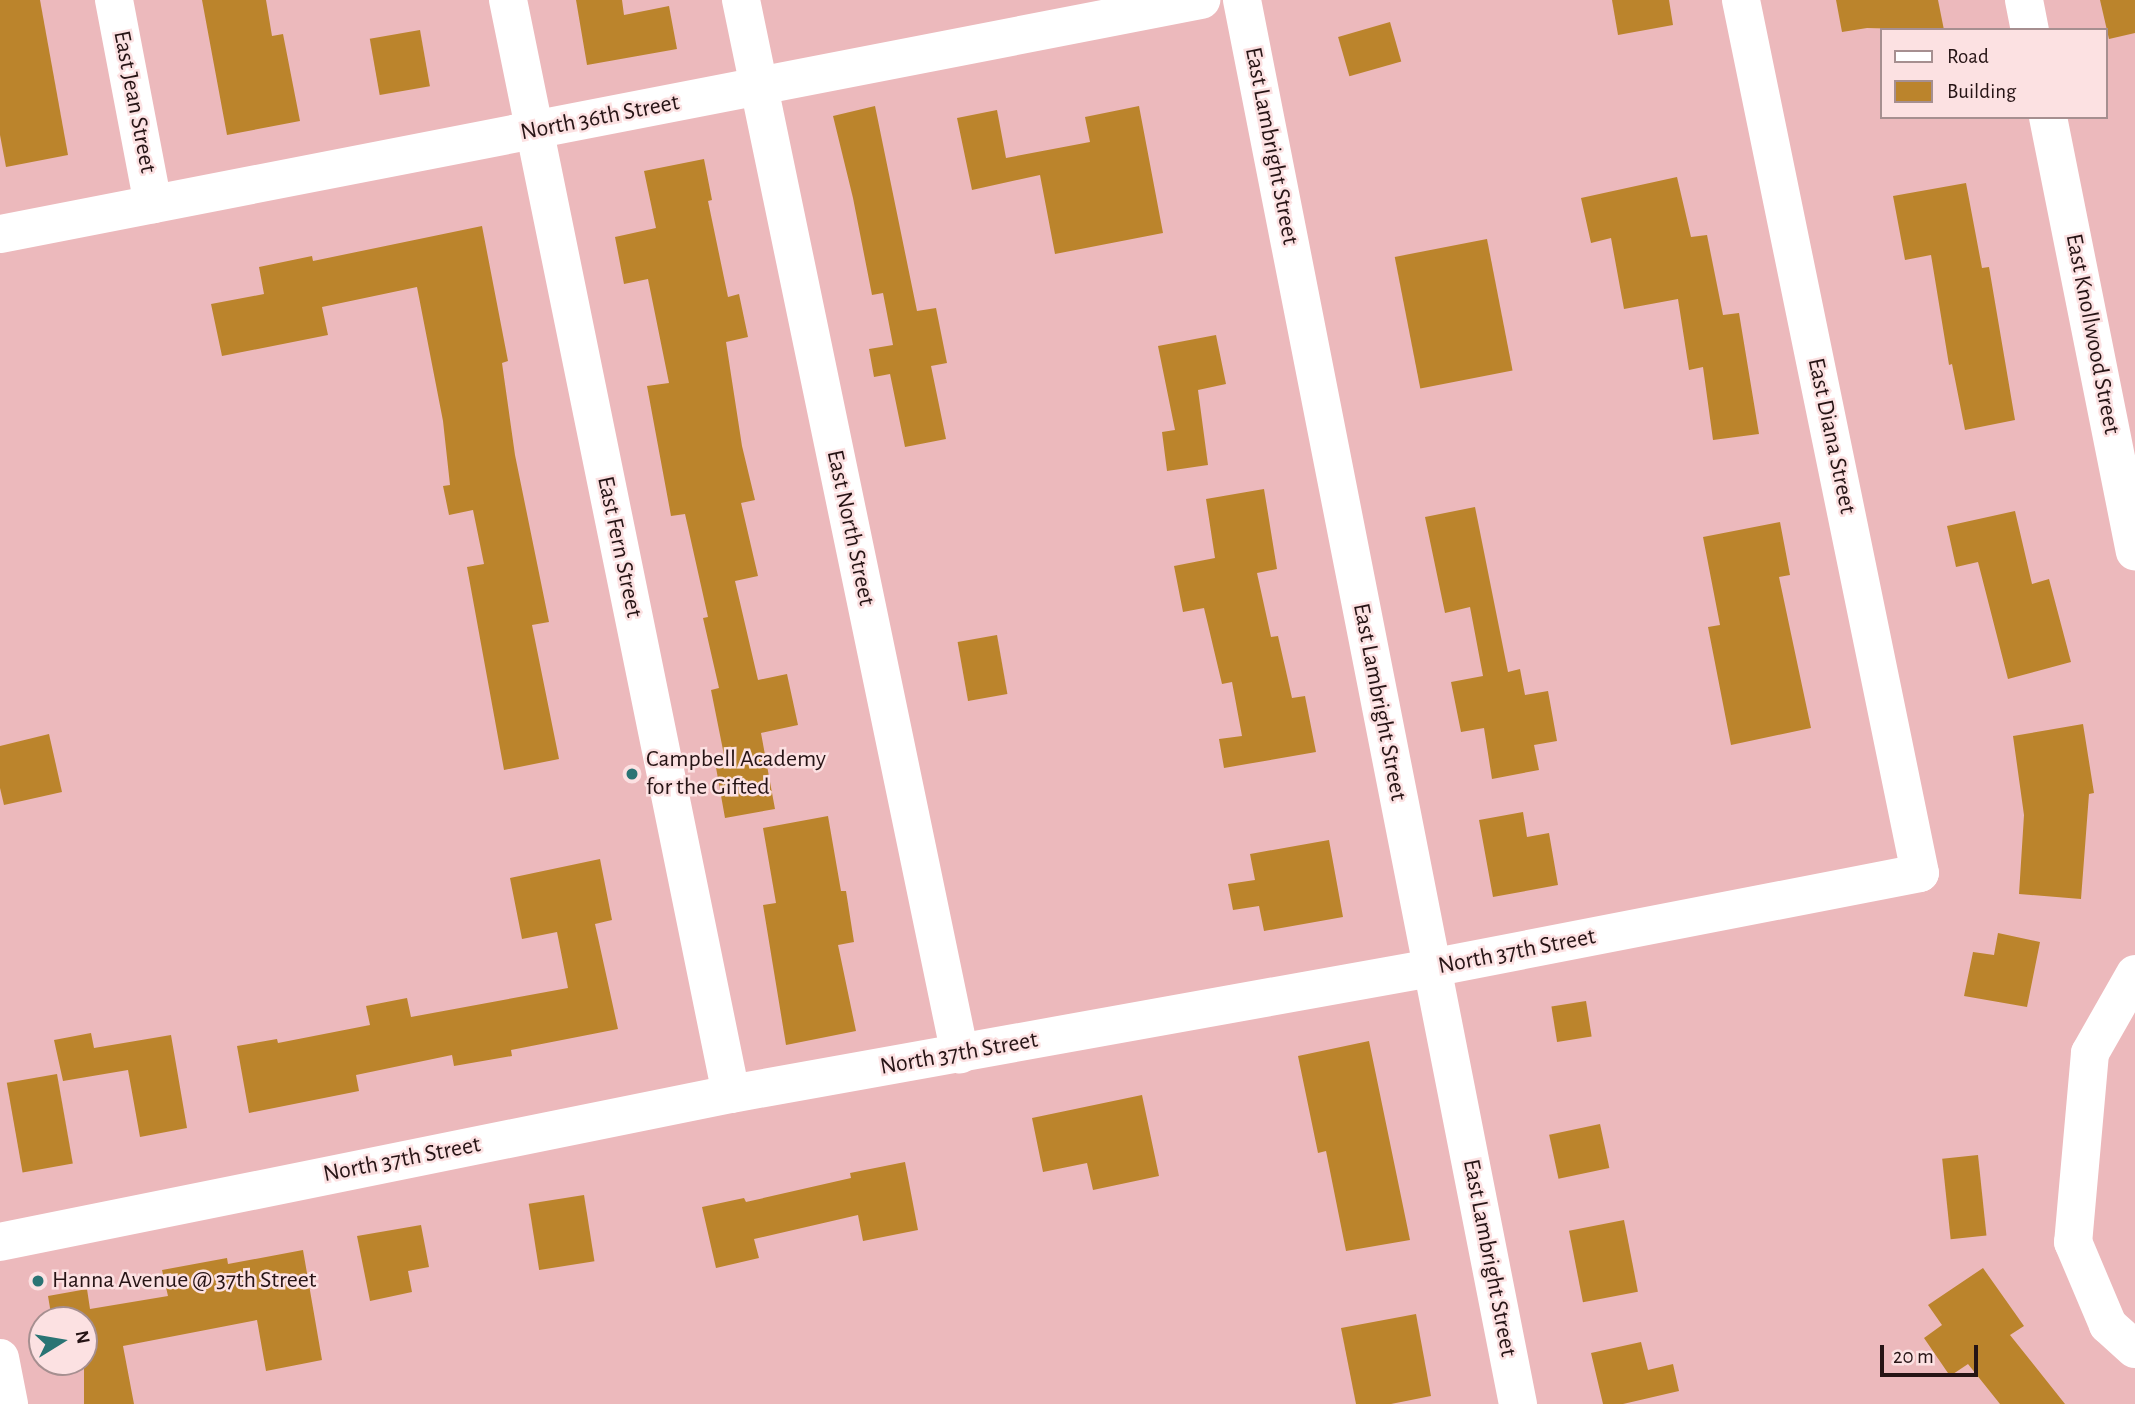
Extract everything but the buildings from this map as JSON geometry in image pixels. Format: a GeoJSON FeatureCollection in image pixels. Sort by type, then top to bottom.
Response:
{"type":"FeatureCollection","features":[{"type":"Feature","properties":{"kind":"street","name":"East Jean Street"},"geometry":{"type":"LineString","coordinates":[[114,0],[153,204]]}},
{"type":"Feature","properties":{"kind":"street","name":"East Fern Street"},"geometry":{"type":"LineString","coordinates":[[508,0],[731,1094]]}},
{"type":"Feature","properties":{"kind":"street","name":"East North Street"},"geometry":{"type":"LineString","coordinates":[[741,0],[960,1055]]}},
{"type":"Feature","properties":{"kind":"street","name":"North 36th Street"},"geometry":{"type":"LineString","coordinates":[[0,234],[1201,0]]}},
{"type":"Feature","properties":{"kind":"street","name":"East Lambright Street"},"geometry":{"type":"LineString","coordinates":[[1242,0],[1518,1404]]}},
{"type":"Feature","properties":{"kind":"street","name":"East Diana Street"},"geometry":{"type":"LineString","coordinates":[[1741,0],[1920,873]]}},
{"type":"Feature","properties":{"kind":"street"},"geometry":{"type":"LineString","coordinates":[[2024,0],[2031,28]]}},
{"type":"Feature","properties":{"kind":"street","name":"East Knollwood Street"},"geometry":{"type":"LineString","coordinates":[[2048,119],[2135,551]]}},
{"type":"Feature","properties":{"kind":"street","name":"North 37th Street"},"geometry":{"type":"LineString","coordinates":[[0,1242],[731,1094],[960,1055],[1431,968],[1920,873]]}},
{"type":"Feature","properties":{"kind":"street"},"geometry":{"type":"LineString","coordinates":[[2135,974],[2090,1053],[2073,1242],[2108,1325],[2135,1349]]}},
{"type":"Feature","properties":{"kind":"street"},"geometry":{"type":"LineString","coordinates":[[0,1358],[9,1404]]}},
{"type":"Feature","properties":{"kind":"place","name":"Campbell Academy for the Gifted"},"geometry":{"type":"Point","coordinates":[632,774]}},
{"type":"Feature","properties":{"kind":"place","name":"Hanna Avenue @ 37th Street"},"geometry":{"type":"Point","coordinates":[38,1281]}}]}
